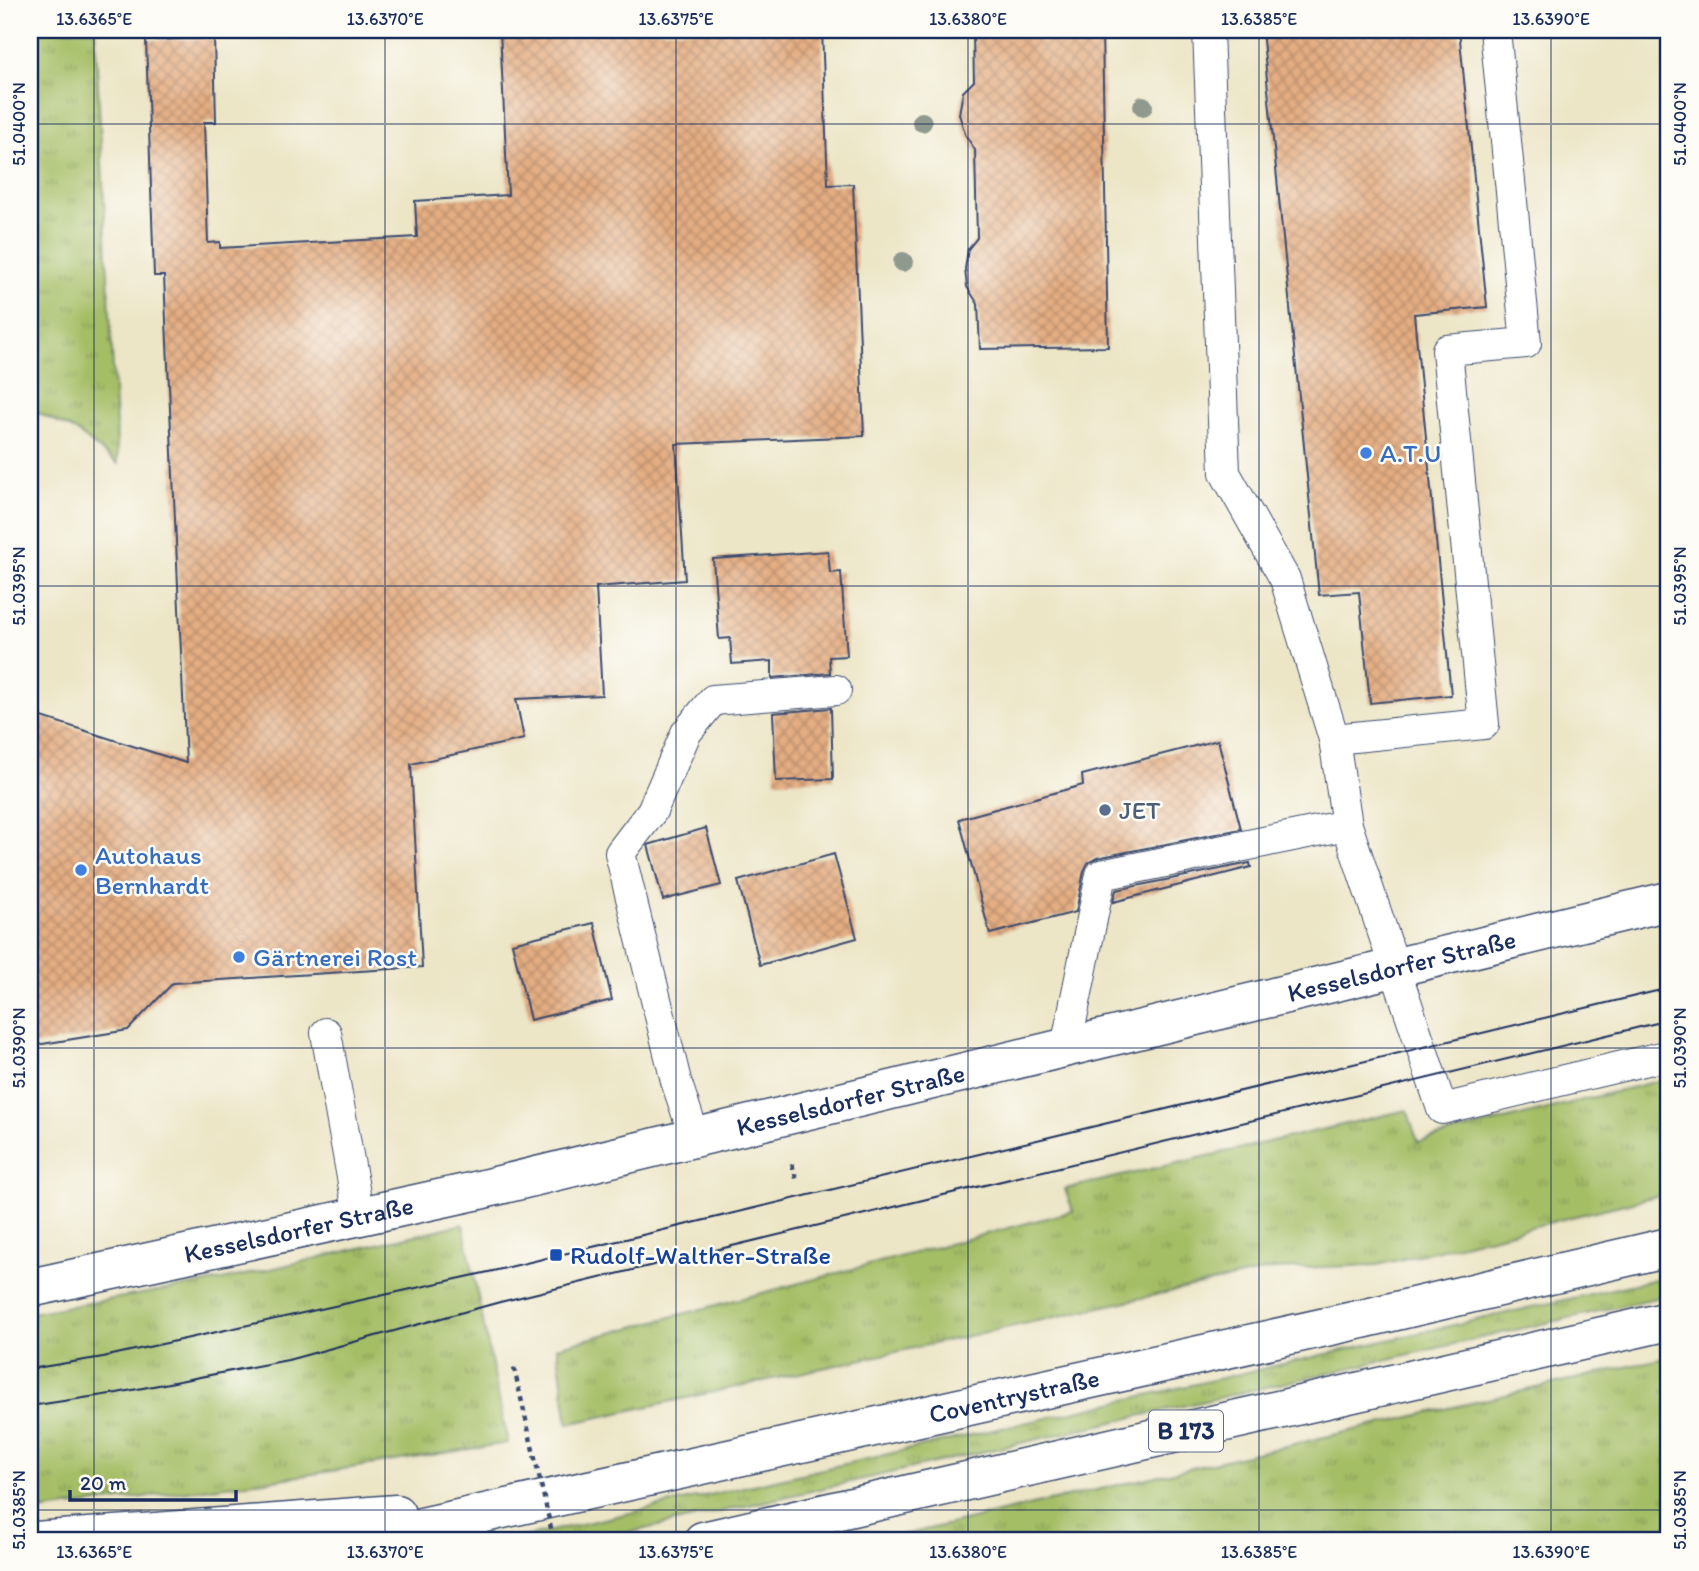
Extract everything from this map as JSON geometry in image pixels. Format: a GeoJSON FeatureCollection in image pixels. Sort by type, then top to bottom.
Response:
{"type":"FeatureCollection","features":[{"type":"Feature","properties":{"kind":"main road","name":"Kesselsdorfer Straße"},"geometry":{"type":"LineString","coordinates":[[30,1288],[359,1216],[695,1138],[1669,901]]}},
{"type":"Feature","properties":{"kind":"main road","name":"Coventrystraße"},"geometry":{"type":"LineString","coordinates":[[358,1541],[1335,1325],[1669,1247]]}},
{"type":"Feature","properties":{"kind":"main road","name":"B 173"},"geometry":{"type":"LineString","coordinates":[[703,1541],[1669,1321]]}},
{"type":"Feature","properties":{"kind":"main road"},"geometry":{"type":"LineString","coordinates":[[35,1541],[517,1505]]}},
{"type":"Feature","properties":{"kind":"lane"},"geometry":{"type":"LineString","coordinates":[[1208,30],[1226,473],[1285,579],[1334,738],[1347,825],[1442,1109],[1669,1055]]}},
{"type":"Feature","properties":{"kind":"lane"},"geometry":{"type":"LineString","coordinates":[[1334,738],[1484,724],[1447,350],[1526,343],[1495,30]]}},
{"type":"Feature","properties":{"kind":"lane"},"geometry":{"type":"LineString","coordinates":[[695,1138],[676,1082],[620,853],[652,811],[686,733],[713,700],[836,690]]}},
{"type":"Feature","properties":{"kind":"lane"},"geometry":{"type":"LineString","coordinates":[[1066,1047],[1101,875],[1347,825]]}},
{"type":"Feature","properties":{"kind":"lane"},"geometry":{"type":"LineString","coordinates":[[326,1033],[359,1216]]}},
{"type":"Feature","properties":{"kind":"path"},"geometry":{"type":"LineString","coordinates":[[514,1368],[554,1541]]}},
{"type":"Feature","properties":{"kind":"green space"},"geometry":{"type":"Polygon","coordinates":[[[30,30],[95,30],[118,464],[76,431],[30,409],[30,30]]]}},
{"type":"Feature","properties":{"kind":"green space"},"geometry":{"type":"Polygon","coordinates":[[[1669,1078],[1669,1193],[1378,1265],[1274,1269],[568,1424],[557,1347],[1073,1211],[1065,1189],[1407,1110],[1418,1142],[1669,1078]]]}},
{"type":"Feature","properties":{"kind":"green space"},"geometry":{"type":"Polygon","coordinates":[[[463,1224],[508,1443],[287,1478],[30,1512],[30,1313],[223,1280],[463,1224]]]}},
{"type":"Feature","properties":{"kind":"green space"},"geometry":{"type":"Polygon","coordinates":[[[1669,1276],[1669,1295],[592,1541],[507,1541],[1669,1276]]]}},
{"type":"Feature","properties":{"kind":"green space"},"geometry":{"type":"Polygon","coordinates":[[[1669,1357],[1669,1525],[1626,1541],[877,1541],[1669,1357]]]}},
{"type":"Feature","properties":{"kind":"building"},"geometry":{"type":"Polygon","coordinates":[[[500,30],[822,30],[828,185],[853,184],[864,436],[676,444],[685,580],[596,587],[602,695],[516,699],[524,739],[411,764],[422,967],[173,983],[128,1030],[30,1046],[30,713],[186,763],[164,276],[154,276],[146,40],[214,38],[216,122],[204,122],[208,243],[220,242],[220,248],[417,237],[415,201],[508,195],[500,30]]]}},
{"type":"Feature","properties":{"kind":"building","name":"A.T.U"},"geometry":{"type":"Polygon","coordinates":[[[1262,30],[1459,30],[1487,307],[1414,314],[1451,695],[1370,703],[1359,592],[1319,595],[1262,30]]]}},
{"type":"Feature","properties":{"kind":"building"},"geometry":{"type":"Polygon","coordinates":[[[1102,31],[1108,347],[980,349],[978,304],[967,287],[965,269],[968,249],[977,238],[975,150],[965,134],[959,114],[963,92],[974,81],[973,34],[1102,31]]]}},
{"type":"Feature","properties":{"kind":"building"},"geometry":{"type":"Polygon","coordinates":[[[828,551],[830,573],[841,572],[847,656],[829,657],[830,673],[772,678],[772,661],[732,664],[730,638],[719,639],[713,559],[828,551]]]}},
{"type":"Feature","properties":{"kind":"building"},"geometry":{"type":"Polygon","coordinates":[[[831,708],[833,779],[776,781],[773,713],[831,708]]]}},
{"type":"Feature","properties":{"kind":"building"},"geometry":{"type":"Polygon","coordinates":[[[1218,740],[1241,829],[1097,858],[1088,863],[1084,871],[1076,912],[990,934],[959,819],[1083,785],[1082,775],[1218,740]]]}},
{"type":"Feature","properties":{"kind":"building"},"geometry":{"type":"Polygon","coordinates":[[[706,828],[721,885],[663,900],[648,845],[706,828]]]}},
{"type":"Feature","properties":{"kind":"building"},"geometry":{"type":"Polygon","coordinates":[[[834,854],[857,938],[760,965],[738,881],[834,854]]]}},
{"type":"Feature","properties":{"kind":"building"},"geometry":{"type":"Polygon","coordinates":[[[1250,863],[1251,867],[1113,902],[1116,890],[1250,863]]]}},
{"type":"Feature","properties":{"kind":"building"},"geometry":{"type":"Polygon","coordinates":[[[594,923],[612,1000],[530,1020],[512,943],[594,923]]]}},
{"type":"Feature","properties":{"kind":"tram line"},"geometry":{"type":"LineString","coordinates":[[30,1369],[103,1357],[493,1271],[1669,988]]}},
{"type":"Feature","properties":{"kind":"tram line"},"geometry":{"type":"LineString","coordinates":[[30,1406],[117,1393],[288,1360],[500,1302],[1669,1020]]}},
{"type":"Feature","properties":{"kind":"place","name":"A.T.U"},"geometry":{"type":"Point","coordinates":[1366,453]}},
{"type":"Feature","properties":{"kind":"place","name":"JET"},"geometry":{"type":"Point","coordinates":[1105,810]}},
{"type":"Feature","properties":{"kind":"place","name":"Autohaus Bernhardt"},"geometry":{"type":"Point","coordinates":[81,870]}},
{"type":"Feature","properties":{"kind":"place","name":"Gärtnerei Rost"},"geometry":{"type":"Point","coordinates":[239,957]}},
{"type":"Feature","properties":{"kind":"place","name":"Rudolf-Walther-Straße"},"geometry":{"type":"Point","coordinates":[556,1255]}}]}
